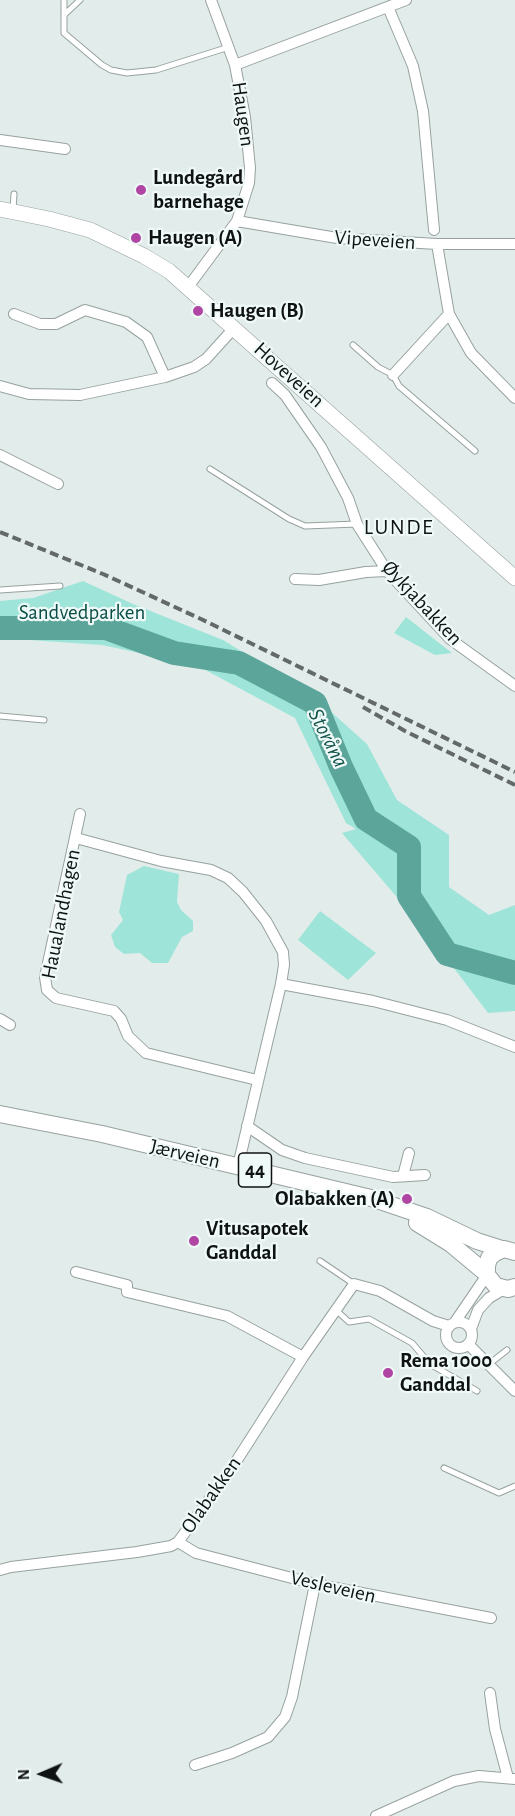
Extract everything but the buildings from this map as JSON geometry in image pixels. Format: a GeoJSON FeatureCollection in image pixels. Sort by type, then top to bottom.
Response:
{"type":"FeatureCollection","features":[{"type":"Feature","properties":{"kind":"main road","name":"Hoveveien"},"geometry":{"type":"LineString","coordinates":[[6,210],[49,219],[98,234],[169,271],[235,327],[515,578]]}},
{"type":"Feature","properties":{"kind":"main road","name":"Jærveien"},"geometry":{"type":"LineString","coordinates":[[0,1116],[36,1120],[238,1166],[401,1207],[477,1241],[509,1248]]}},
{"type":"Feature","properties":{"kind":"main road","name":"Jærveien"},"geometry":{"type":"LineString","coordinates":[[0,1116],[35,1128],[305,1191],[400,1217],[431,1231],[452,1244],[487,1274]]}},
{"type":"Feature","properties":{"kind":"main road","name":"44"},"geometry":{"type":"LineString","coordinates":[[509,1248],[489,1258],[487,1274],[496,1286],[512,1288]]}},
{"type":"Feature","properties":{"kind":"street","name":"Haugen"},"geometry":{"type":"LineString","coordinates":[[188,287],[237,221],[249,183],[250,168],[245,112],[235,65],[212,0]]}},
{"type":"Feature","properties":{"kind":"street"},"geometry":{"type":"LineString","coordinates":[[235,65],[406,0]]}},
{"type":"Feature","properties":{"kind":"street"},"geometry":{"type":"LineString","coordinates":[[388,7],[413,66],[423,111],[434,230]]}},
{"type":"Feature","properties":{"kind":"street"},"geometry":{"type":"LineString","coordinates":[[0,140],[65,149]]}},
{"type":"Feature","properties":{"kind":"street","name":"Vipeveien"},"geometry":{"type":"LineString","coordinates":[[237,221],[337,238],[437,244],[515,244]]}},
{"type":"Feature","properties":{"kind":"street"},"geometry":{"type":"LineString","coordinates":[[437,244],[449,314],[471,353],[515,398]]}},
{"type":"Feature","properties":{"kind":"street"},"geometry":{"type":"LineString","coordinates":[[14,314],[40,324],[56,324],[85,310],[126,322],[147,337],[165,377]]}},
{"type":"Feature","properties":{"kind":"street"},"geometry":{"type":"LineString","coordinates":[[393,375],[449,314]]}},
{"type":"Feature","properties":{"kind":"street"},"geometry":{"type":"LineString","coordinates":[[0,386],[29,394],[80,395],[165,377],[194,367],[206,359],[235,327]]}},
{"type":"Feature","properties":{"kind":"street","name":"Øykjabakken"},"geometry":{"type":"LineString","coordinates":[[272,383],[285,395],[321,447],[348,498],[357,524],[387,571],[450,639],[515,686]]}},
{"type":"Feature","properties":{"kind":"street"},"geometry":{"type":"LineString","coordinates":[[0,455],[58,484]]}},
{"type":"Feature","properties":{"kind":"street"},"geometry":{"type":"LineString","coordinates":[[295,579],[319,580],[387,571]]}},
{"type":"Feature","properties":{"kind":"street","name":"Haualandhagen"},"geometry":{"type":"LineString","coordinates":[[80,814],[45,977],[47,990],[56,998],[114,1011],[122,1019],[129,1036],[146,1053],[257,1080]]}},
{"type":"Feature","properties":{"kind":"street"},"geometry":{"type":"LineString","coordinates":[[76,838],[161,861],[211,870],[228,878],[243,892],[266,921],[283,952],[284,965],[281,984],[238,1166]]}},
{"type":"Feature","properties":{"kind":"street"},"geometry":{"type":"LineString","coordinates":[[281,984],[373,1000],[447,1020],[515,1047]]}},
{"type":"Feature","properties":{"kind":"street"},"geometry":{"type":"LineString","coordinates":[[0,1019],[10,1025]]}},
{"type":"Feature","properties":{"kind":"street"},"geometry":{"type":"LineString","coordinates":[[247,1126],[282,1150],[305,1158],[393,1178],[425,1175]]}},
{"type":"Feature","properties":{"kind":"street"},"geometry":{"type":"LineString","coordinates":[[403,1176],[409,1153]]}},
{"type":"Feature","properties":{"kind":"street"},"geometry":{"type":"LineString","coordinates":[[76,1272],[127,1285],[127,1292],[227,1316],[303,1357]]}},
{"type":"Feature","properties":{"kind":"street"},"geometry":{"type":"LineString","coordinates":[[487,1274],[446,1334],[450,1344],[459,1348],[468,1344],[478,1310],[489,1298],[512,1288]]}},
{"type":"Feature","properties":{"kind":"street"},"geometry":{"type":"LineString","coordinates":[[354,1284],[380,1291],[434,1321],[452,1324],[464,1322],[471,1329]]}},
{"type":"Feature","properties":{"kind":"street","name":"Olabakken"},"geometry":{"type":"LineString","coordinates":[[0,1570],[137,1552],[171,1546],[178,1542],[230,1471],[303,1357],[354,1284]]}},
{"type":"Feature","properties":{"kind":"street"},"geometry":{"type":"LineString","coordinates":[[468,1344],[515,1391]]}},
{"type":"Feature","properties":{"kind":"street","name":"Vesleveien"},"geometry":{"type":"LineString","coordinates":[[178,1542],[196,1553],[315,1584],[491,1618]]}},
{"type":"Feature","properties":{"kind":"street"},"geometry":{"type":"LineString","coordinates":[[195,1765],[268,1737],[285,1718],[292,1696],[315,1584]]}},
{"type":"Feature","properties":{"kind":"street"},"geometry":{"type":"LineString","coordinates":[[376,1816],[454,1781],[479,1776],[512,1778],[495,1729],[490,1693]]}},
{"type":"Feature","properties":{"kind":"lane"},"geometry":{"type":"LineString","coordinates":[[64,0],[64,33],[111,70],[127,74],[156,70],[229,47]]}},
{"type":"Feature","properties":{"kind":"lane"},"geometry":{"type":"LineString","coordinates":[[64,15],[80,0]]}},
{"type":"Feature","properties":{"kind":"lane"},"geometry":{"type":"LineString","coordinates":[[6,210],[14,194]]}},
{"type":"Feature","properties":{"kind":"lane"},"geometry":{"type":"LineString","coordinates":[[353,345],[378,368],[393,375],[399,386],[475,451]]}},
{"type":"Feature","properties":{"kind":"lane"},"geometry":{"type":"LineString","coordinates":[[210,469],[289,519],[305,526],[357,524]]}},
{"type":"Feature","properties":{"kind":"lane"},"geometry":{"type":"LineString","coordinates":[[0,590],[60,586]]}},
{"type":"Feature","properties":{"kind":"lane"},"geometry":{"type":"LineString","coordinates":[[0,716],[44,720]]}},
{"type":"Feature","properties":{"kind":"lane"},"geometry":{"type":"LineString","coordinates":[[320,1261],[354,1284]]}},
{"type":"Feature","properties":{"kind":"lane"},"geometry":{"type":"LineString","coordinates":[[337,1311],[349,1322],[369,1319],[412,1343],[430,1364],[477,1391]]}},
{"type":"Feature","properties":{"kind":"lane"},"geometry":{"type":"LineString","coordinates":[[489,1364],[507,1350]]}},
{"type":"Feature","properties":{"kind":"lane"},"geometry":{"type":"LineString","coordinates":[[444,1468],[499,1493],[515,1486]]}},
{"type":"Feature","properties":{"kind":"green space","name":"Sandvedparken"},"geometry":{"type":"Polygon","coordinates":[[[83,581],[223,640],[311,694],[367,744],[397,800],[449,835],[449,887],[489,915],[515,905],[515,1011],[488,1013],[425,930],[342,833],[356,829],[346,823],[295,718],[196,665],[102,645],[0,638],[0,601],[33,598],[83,581]]]}},
{"type":"Feature","properties":{"kind":"green space"},"geometry":{"type":"Polygon","coordinates":[[[406,617],[452,653],[435,655],[394,633],[406,617]]]}},
{"type":"Feature","properties":{"kind":"green space"},"geometry":{"type":"Polygon","coordinates":[[[144,866],[179,874],[177,902],[181,910],[193,921],[193,931],[182,937],[168,963],[152,963],[140,953],[124,954],[115,947],[111,935],[123,920],[119,912],[127,875],[144,866]]]}},
{"type":"Feature","properties":{"kind":"green space"},"geometry":{"type":"Polygon","coordinates":[[[320,911],[376,953],[348,980],[298,940],[320,911]]]}},
{"type":"Feature","properties":{"kind":"waterway","name":"Storåna"},"geometry":{"type":"LineString","coordinates":[[0,628],[106,628],[174,653],[239,663],[315,703],[341,767],[366,819],[409,847],[409,896],[447,954],[515,973]]}},
{"type":"Feature","properties":{"kind":"railway"},"geometry":{"type":"LineString","coordinates":[[0,532],[103,574],[201,619],[515,772]]}},
{"type":"Feature","properties":{"kind":"railway"},"geometry":{"type":"LineString","coordinates":[[363,707],[405,731],[515,785]]}},
{"type":"Feature","properties":{"kind":"place","name":"Lundegård barnehage"},"geometry":{"type":"Point","coordinates":[141,190]}},
{"type":"Feature","properties":{"kind":"place","name":"Haugen (A)"},"geometry":{"type":"Point","coordinates":[136,238]}},
{"type":"Feature","properties":{"kind":"place","name":"Haugen (B)"},"geometry":{"type":"Point","coordinates":[198,311]}},
{"type":"Feature","properties":{"kind":"place","name":"Olabakken (A)"},"geometry":{"type":"Point","coordinates":[407,1199]}},
{"type":"Feature","properties":{"kind":"place","name":"Vitusapotek Ganddal"},"geometry":{"type":"Point","coordinates":[194,1241]}},
{"type":"Feature","properties":{"kind":"place","name":"Rema 1000 Ganddal"},"geometry":{"type":"Point","coordinates":[388,1373]}},
{"type":"Feature","properties":{"kind":"district","name":"LUNDE"},"geometry":{"type":"Point","coordinates":[399,527]}}]}
